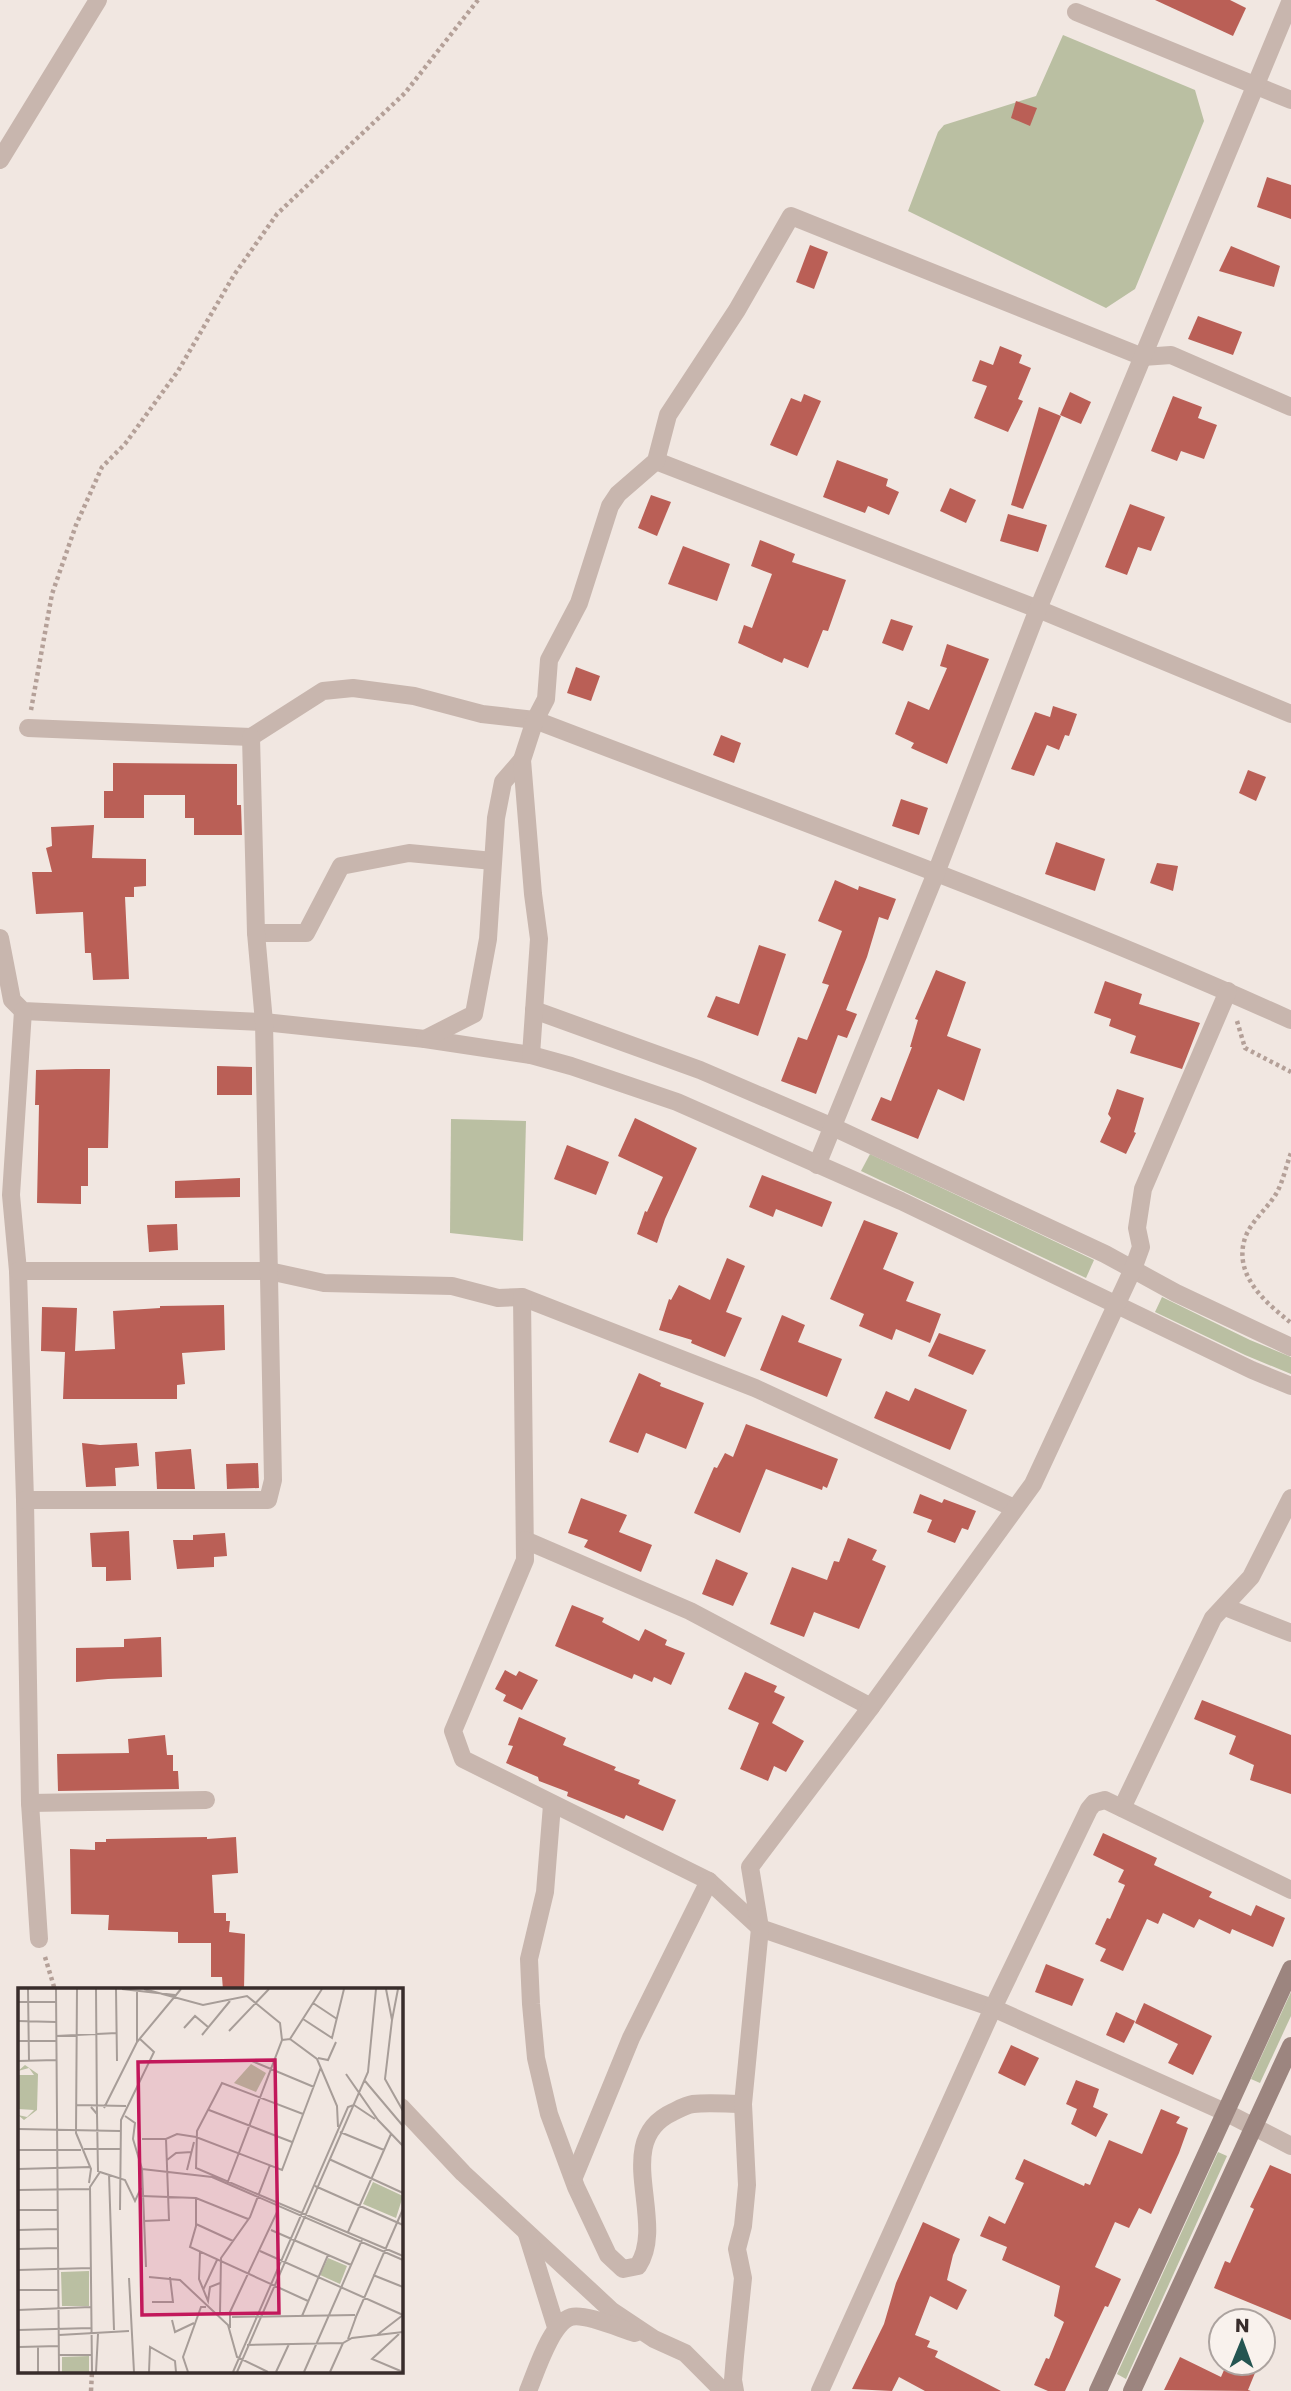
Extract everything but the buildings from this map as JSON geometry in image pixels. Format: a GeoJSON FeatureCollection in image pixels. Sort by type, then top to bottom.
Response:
{"type":"FeatureCollection","features":[{"type":"Feature","properties":{"kind":"street"},"geometry":{"type":"LineString","coordinates":[[0,160],[98,0]]}},
{"type":"Feature","properties":{"kind":"street"},"geometry":{"type":"LineString","coordinates":[[817,1165],[936,873],[1038,609],[1291,1]]}},
{"type":"Feature","properties":{"kind":"street"},"geometry":{"type":"LineString","coordinates":[[1076,12],[1291,100]]}},
{"type":"Feature","properties":{"kind":"street"},"geometry":{"type":"LineString","coordinates":[[425,1038],[474,1014],[488,939],[496,818],[503,782],[522,760],[546,699],[549,660],[579,603],[610,506],[618,494],[656,461],[668,415],[737,310],[791,216],[1143,357],[1171,355],[1291,407]]}},
{"type":"Feature","properties":{"kind":"street"},"geometry":{"type":"LineString","coordinates":[[656,461],[1038,609],[1291,714]]}},
{"type":"Feature","properties":{"kind":"street"},"geometry":{"type":"LineString","coordinates":[[27,728],[251,737],[323,691],[353,688],[414,696],[482,714],[536,720],[936,873],[1228,991],[1291,1020]]}},
{"type":"Feature","properties":{"kind":"street"},"geometry":{"type":"LineString","coordinates":[[25,1500],[268,1500],[273,1480],[264,1022],[256,933],[251,737]]}},
{"type":"Feature","properties":{"kind":"street"},"geometry":{"type":"LineString","coordinates":[[522,760],[533,894],[540,939],[531,1055]]}},
{"type":"Feature","properties":{"kind":"street"},"geometry":{"type":"LineString","coordinates":[[256,933],[306,933],[341,866],[409,853],[493,861]]}},
{"type":"Feature","properties":{"kind":"street"},"geometry":{"type":"LineString","coordinates":[[0,938],[12,1000],[23,1011],[264,1022],[425,1038],[531,1055],[677,1102],[983,1239],[1252,1370],[1291,1386]]}},
{"type":"Feature","properties":{"kind":"street"},"geometry":{"type":"LineString","coordinates":[[735,2391],[734,2368],[743,2278],[737,2249],[743,2226],[747,2185],[743,2104],[760,1928],[750,1867],[871,1707],[1033,1484],[1133,1269],[1141,1247],[1137,1228],[1143,1189],[1228,991]]}},
{"type":"Feature","properties":{"kind":"street"},"geometry":{"type":"LineString","coordinates":[[534,1010],[700,1070],[833,1126],[1291,1347]]}},
{"type":"Feature","properties":{"kind":"street"},"geometry":{"type":"LineString","coordinates":[[23,1011],[11,1195],[18,1271],[30,1803],[39,1939]]}},
{"type":"Feature","properties":{"kind":"street"},"geometry":{"type":"LineString","coordinates":[[0,1210],[11,1195]]}},
{"type":"Feature","properties":{"kind":"street"},"geometry":{"type":"LineString","coordinates":[[18,1271],[269,1271],[324,1283],[452,1286],[498,1298],[522,1297],[755,1388],[1014,1507]]}},
{"type":"Feature","properties":{"kind":"street"},"geometry":{"type":"LineString","coordinates":[[522,1297],[526,1560],[453,1731],[463,1759],[709,1881],[760,1928],[993,2008],[1227,2113],[1291,2146]]}},
{"type":"Feature","properties":{"kind":"street"},"geometry":{"type":"LineString","coordinates":[[1122,1808],[1213,1618],[1251,1577],[1291,1498]]}},
{"type":"Feature","properties":{"kind":"street"},"geometry":{"type":"LineString","coordinates":[[525,1540],[690,1611],[871,1707]]}},
{"type":"Feature","properties":{"kind":"street"},"geometry":{"type":"LineString","coordinates":[[1225,1607],[1291,1633]]}},
{"type":"Feature","properties":{"kind":"street"},"geometry":{"type":"LineString","coordinates":[[30,1803],[206,1800]]}},
{"type":"Feature","properties":{"kind":"street"},"geometry":{"type":"LineString","coordinates":[[820,2391],[993,2008],[1094,1803],[1105,1800],[1291,1890]]}},
{"type":"Feature","properties":{"kind":"street"},"geometry":{"type":"LineString","coordinates":[[552,1805],[545,1892],[529,1959],[536,2058],[549,2114],[576,2187],[608,2255],[624,2269],[638,2266],[646,2254],[648,2231],[642,2171],[646,2137],[661,2117],[690,2104],[743,2104]]}},
{"type":"Feature","properties":{"kind":"street"},"geometry":{"type":"LineString","coordinates":[[574,2177],[631,2038],[709,1881]]}},
{"type":"Feature","properties":{"kind":"street"},"geometry":{"type":"LineString","coordinates":[[1098,2391],[1291,1969]]}},
{"type":"Feature","properties":{"kind":"street"},"geometry":{"type":"LineString","coordinates":[[1132,2391],[1291,2046]]}},
{"type":"Feature","properties":{"kind":"street"},"geometry":{"type":"LineString","coordinates":[[402,2107],[463,2173],[612,2311],[654,2339]]}},
{"type":"Feature","properties":{"kind":"street"},"geometry":{"type":"LineString","coordinates":[[527,2232],[556,2327]]}},
{"type":"Feature","properties":{"kind":"street"},"geometry":{"type":"LineString","coordinates":[[528,2391],[556,2327],[572,2317],[586,2318],[654,2339],[685,2353],[723,2391]]}},
{"type":"Feature","properties":{"kind":"path"},"geometry":{"type":"LineString","coordinates":[[27,728],[52,594],[89,491],[102,467],[125,444],[178,371],[234,275],[277,214],[405,93],[478,0]]}},
{"type":"Feature","properties":{"kind":"path"},"geometry":{"type":"LineString","coordinates":[[1228,991],[1245,1048],[1291,1072]]}},
{"type":"Feature","properties":{"kind":"path"},"geometry":{"type":"LineString","coordinates":[[1291,1153],[1278,1192],[1245,1237],[1243,1252],[1244,1268],[1250,1282],[1261,1296],[1291,1323]]}},
{"type":"Feature","properties":{"kind":"path"},"geometry":{"type":"LineString","coordinates":[[39,1939],[54,1988]]}},
{"type":"Feature","properties":{"kind":"green space"},"geometry":{"type":"Polygon","coordinates":[[[1063,35],[1195,90],[1204,121],[1135,289],[1106,308],[908,211],[938,132],[944,125],[1036,96],[1063,35]]]}},
{"type":"Feature","properties":{"kind":"green space"},"geometry":{"type":"Polygon","coordinates":[[[451,1119],[526,1121],[523,1241],[450,1233],[451,1119]]]}},
{"type":"Feature","properties":{"kind":"green space"},"geometry":{"type":"Polygon","coordinates":[[[870,1154],[1094,1260],[1086,1278],[861,1171],[870,1154]]]}},
{"type":"Feature","properties":{"kind":"green space"},"geometry":{"type":"Polygon","coordinates":[[[1162,1297],[1291,1357],[1291,1374],[1155,1312],[1162,1297]]]}},
{"type":"Feature","properties":{"kind":"green space"},"geometry":{"type":"Polygon","coordinates":[[[1291,1992],[1291,2016],[1260,2083],[1251,2079],[1291,1992]]]}},
{"type":"Feature","properties":{"kind":"green space"},"geometry":{"type":"Polygon","coordinates":[[[1218,2152],[1227,2156],[1126,2379],[1117,2374],[1218,2152]]]}}]}
